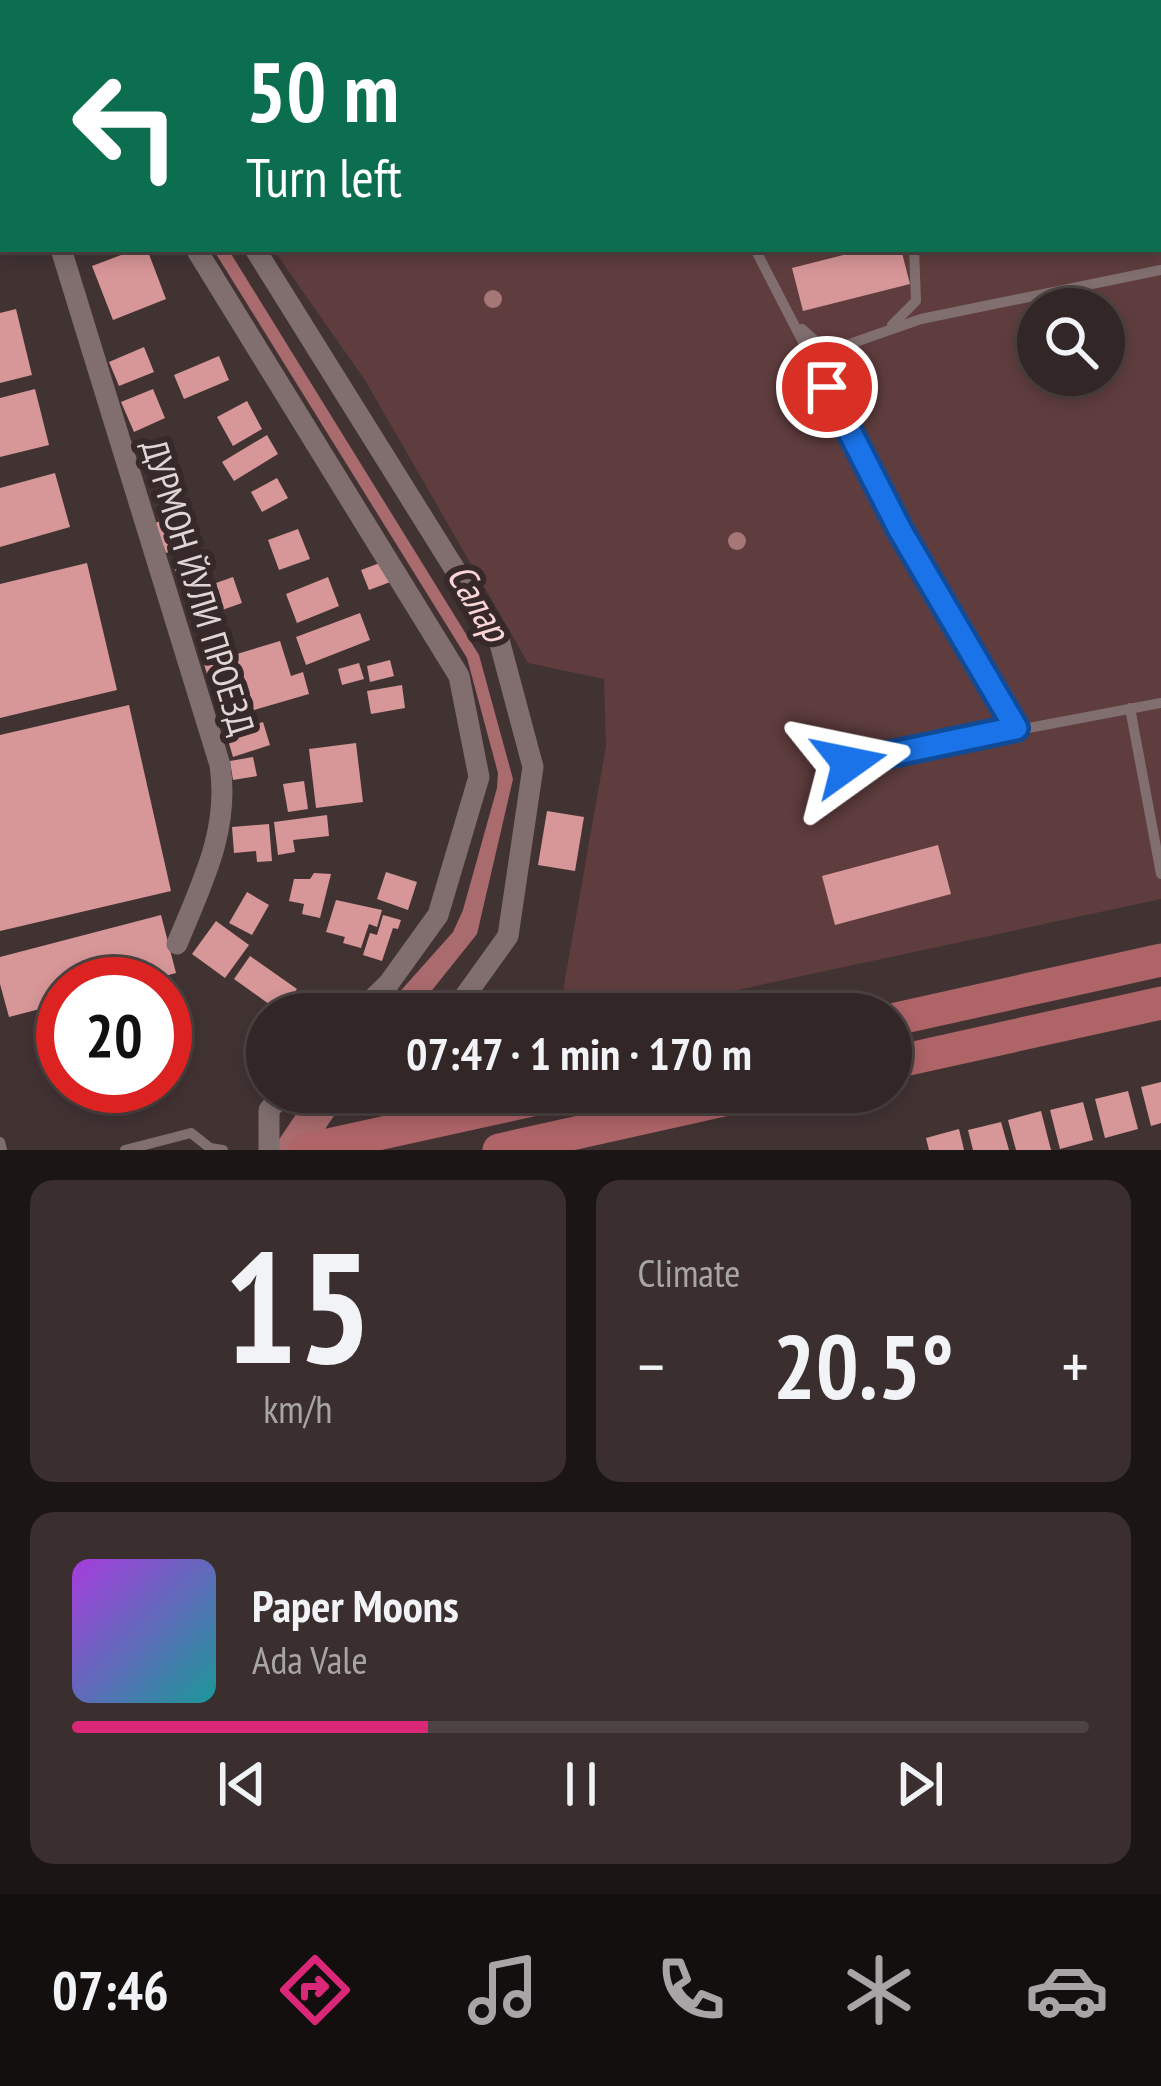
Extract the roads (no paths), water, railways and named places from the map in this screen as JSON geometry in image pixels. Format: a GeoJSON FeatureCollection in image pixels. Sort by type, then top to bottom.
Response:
{"type":"FeatureCollection","features":[{"type":"Feature","properties":{"kind":"main road"},"geometry":{"type":"LineString","coordinates":[[912,1015],[1161,960]]}},
{"type":"Feature","properties":{"kind":"main road"},"geometry":{"type":"LineString","coordinates":[[912,1058],[1161,1004]]}},
{"type":"Feature","properties":{"kind":"main road"},"geometry":{"type":"LineString","coordinates":[[305,1150],[475,1113]]}},
{"type":"Feature","properties":{"kind":"main road"},"geometry":{"type":"LineString","coordinates":[[499,1150],[549,1144],[675,1113]]}},
{"type":"Feature","properties":{"kind":"street","name":"ДУРМОН ЙУЛИ ПРОЕЗД"},"geometry":{"type":"LineString","coordinates":[[62,252],[220,765],[225,808],[221,829],[178,944]]}},
{"type":"Feature","properties":{"kind":"street"},"geometry":{"type":"LineString","coordinates":[[198,252],[459,676],[478,777],[438,915],[379,993]]}},
{"type":"Feature","properties":{"kind":"street"},"geometry":{"type":"LineString","coordinates":[[257,252],[499,640],[533,767],[508,936],[467,993]]}},
{"type":"Feature","properties":{"kind":"street"},"geometry":{"type":"LineString","coordinates":[[269,1113],[269,1150]]}},
{"type":"Feature","properties":{"kind":"lane"},"geometry":{"type":"LineString","coordinates":[[757,252],[900,530],[1016,728]]}},
{"type":"Feature","properties":{"kind":"lane"},"geometry":{"type":"LineString","coordinates":[[914,252],[921,319]]}},
{"type":"Feature","properties":{"kind":"lane"},"geometry":{"type":"LineString","coordinates":[[790,316],[814,342],[841,346],[921,319],[1161,270]]}},
{"type":"Feature","properties":{"kind":"lane"},"geometry":{"type":"LineString","coordinates":[[888,329],[916,301]]}},
{"type":"Feature","properties":{"kind":"lane"},"geometry":{"type":"LineString","coordinates":[[849,763],[1161,703]]}},
{"type":"Feature","properties":{"kind":"lane"},"geometry":{"type":"LineString","coordinates":[[1130,708],[1161,874]]}},
{"type":"Feature","properties":{"kind":"lane"},"geometry":{"type":"LineString","coordinates":[[124,1150],[191,1133],[210,1148],[223,1150]]}},
{"type":"Feature","properties":{"kind":"water label","name":"Салар"},"geometry":{"type":"Point","coordinates":[479,602]}}]}
